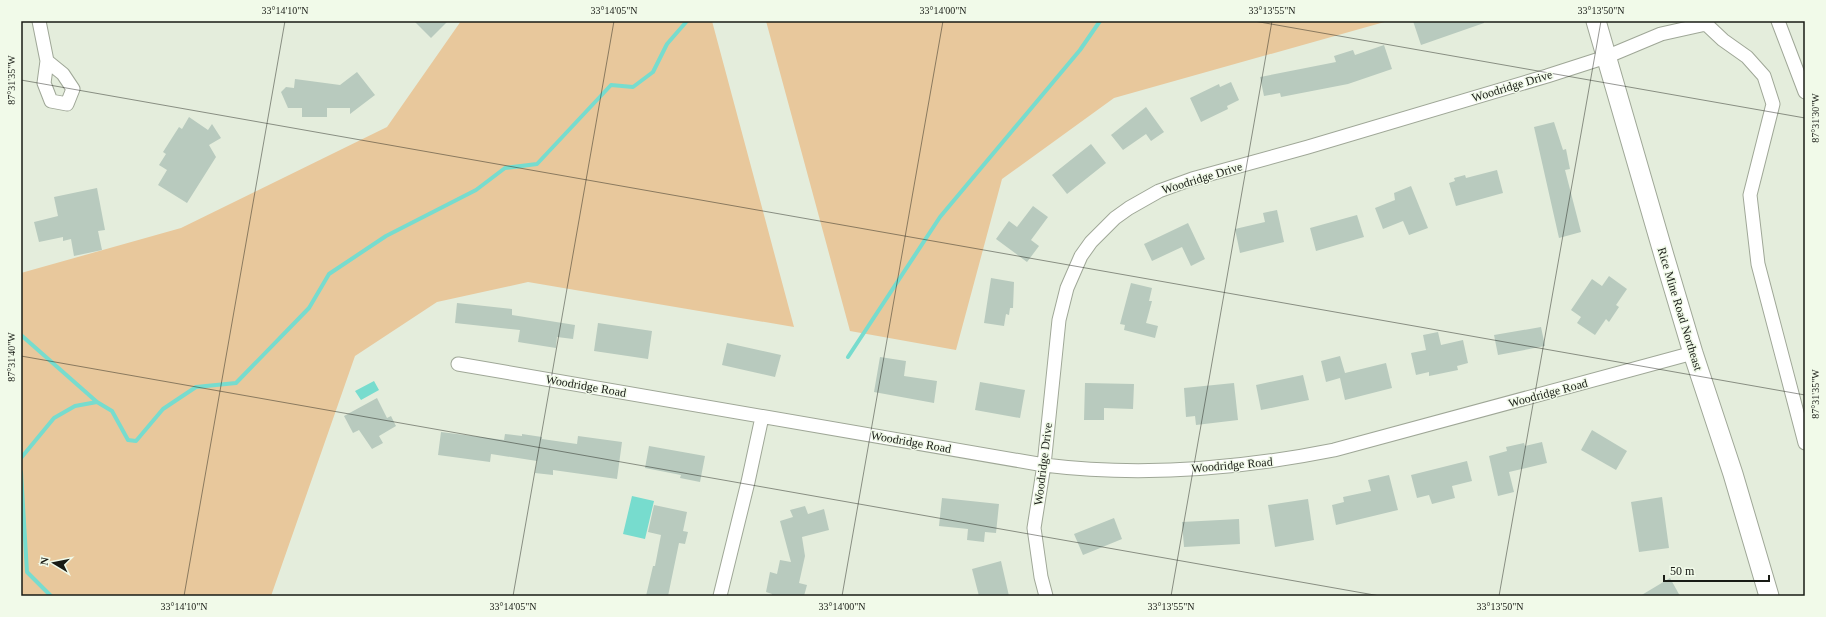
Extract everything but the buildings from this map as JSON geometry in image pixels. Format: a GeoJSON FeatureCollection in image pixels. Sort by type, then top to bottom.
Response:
{"type":"FeatureCollection","features":[{"type":"Feature","properties":{"kind":"main road","name":"Rice Mine Road Northeast"},"geometry":{"type":"LineString","coordinates":[[1596,21],[1693,353],[1733,474],[1769,596]]}},
{"type":"Feature","properties":{"kind":"street"},"geometry":{"type":"LineString","coordinates":[[40,21],[47,61]]}},
{"type":"Feature","properties":{"kind":"street"},"geometry":{"type":"LineString","coordinates":[[1778,21],[1805,92]]}},
{"type":"Feature","properties":{"kind":"street"},"geometry":{"type":"LineString","coordinates":[[1707,23],[1747,57],[1764,76],[1772,104],[1750,195],[1758,264],[1805,443]]}},
{"type":"Feature","properties":{"kind":"street","name":"Woodridge Drive"},"geometry":{"type":"LineString","coordinates":[[1046,596],[1041,577],[1034,528],[1044,465],[1059,320],[1067,288],[1078,262],[1091,242],[1102,230],[1129,208],[1159,191],[1192,179],[1308,147],[1606,57],[1661,34],[1707,23]]}},
{"type":"Feature","properties":{"kind":"street","name":"Woodridge Road"},"geometry":{"type":"LineString","coordinates":[[458,364],[1044,465],[1085,469],[1142,470],[1234,466],[1283,460],[1334,450],[1693,353]]}},
{"type":"Feature","properties":{"kind":"street"},"geometry":{"type":"LineString","coordinates":[[720,596],[748,482],[762,417]]}},
{"type":"Feature","properties":{"kind":"shaded area"},"geometry":{"type":"Polygon","coordinates":[[[461,21],[712,21],[794,327],[528,282],[437,302],[355,356],[271,596],[21,596],[21,273],[181,228],[387,127],[461,21]]]}},
{"type":"Feature","properties":{"kind":"shaded area"},"geometry":{"type":"Polygon","coordinates":[[[766,21],[1388,21],[1114,98],[1002,179],[956,350],[850,331],[766,21]]]}},
{"type":"Feature","properties":{"kind":"water"},"geometry":{"type":"Polygon","coordinates":[[[374,381],[379,390],[361,400],[355,391],[374,381]]]}},
{"type":"Feature","properties":{"kind":"water"},"geometry":{"type":"Polygon","coordinates":[[[632,496],[654,501],[645,539],[623,534],[632,496]]]}},
{"type":"Feature","properties":{"kind":"waterway"},"geometry":{"type":"LineString","coordinates":[[21,458],[54,418],[75,406],[97,402],[112,411],[128,440],[136,441],[163,409],[196,387],[236,383],[309,308],[329,274],[386,236],[476,190],[505,168],[537,164],[611,85],[633,87],[653,72],[667,44],[687,21]]}},
{"type":"Feature","properties":{"kind":"waterway"},"geometry":{"type":"LineString","coordinates":[[848,357],[940,217],[1080,50],[1100,21]]}},
{"type":"Feature","properties":{"kind":"waterway"},"geometry":{"type":"LineString","coordinates":[[21,335],[97,402]]}},
{"type":"Feature","properties":{"kind":"waterway"},"geometry":{"type":"LineString","coordinates":[[21,472],[27,572],[51,596]]}}]}
